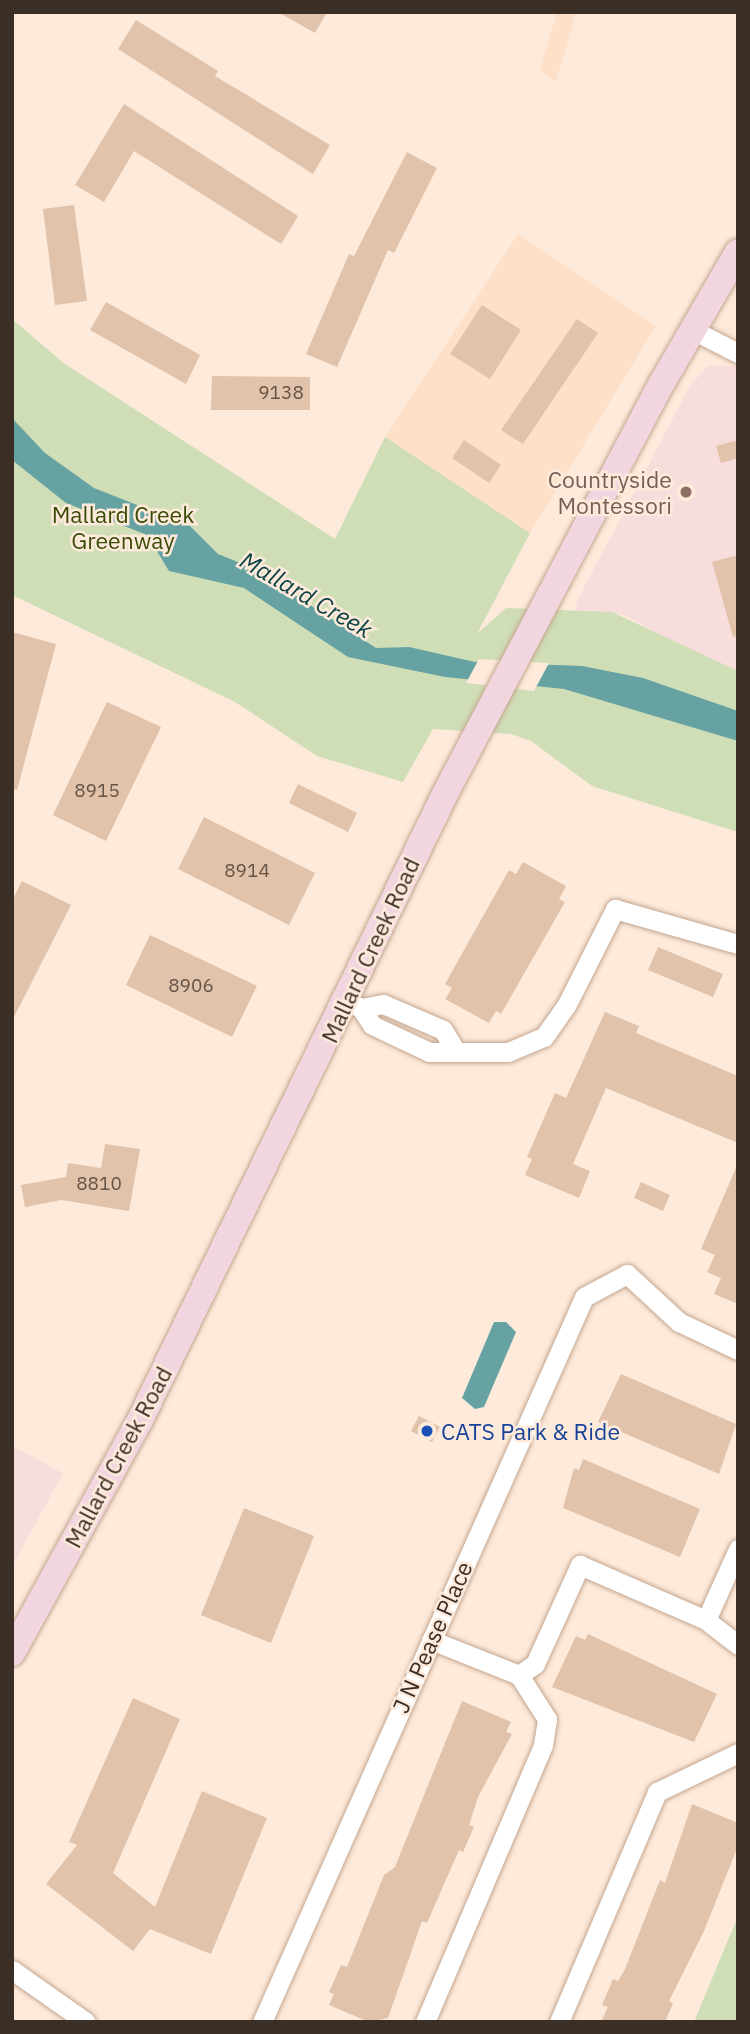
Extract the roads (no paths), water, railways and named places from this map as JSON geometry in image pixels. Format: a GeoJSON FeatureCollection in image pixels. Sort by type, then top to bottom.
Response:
{"type":"FeatureCollection","features":[{"type":"Feature","properties":{"kind":"main road","name":"Mallard Creek Road"},"geometry":{"type":"LineString","coordinates":[[12,1653],[140,1420],[354,1004],[399,884],[477,733],[691,329],[738,252]]}},
{"type":"Feature","properties":{"kind":"street"},"geometry":{"type":"LineString","coordinates":[[691,329],[738,353]]}},
{"type":"Feature","properties":{"kind":"street"},"geometry":{"type":"LineString","coordinates":[[354,1004],[383,1004],[443,1030],[454,1048],[480,1055],[508,1052],[544,1037],[566,1006],[615,909],[738,944]]}},
{"type":"Feature","properties":{"kind":"street","name":"J N Pease Place"},"geometry":{"type":"LineString","coordinates":[[262,2022],[584,1297],[626,1274],[679,1322],[738,1350]]}},
{"type":"Feature","properties":{"kind":"street"},"geometry":{"type":"LineString","coordinates":[[706,1620],[738,1549]]}},
{"type":"Feature","properties":{"kind":"street"},"geometry":{"type":"LineString","coordinates":[[519,1675],[535,1664],[580,1564],[706,1620],[738,1645]]}},
{"type":"Feature","properties":{"kind":"street"},"geometry":{"type":"LineString","coordinates":[[425,2022],[543,1745],[547,1719],[519,1675],[431,1640]]}},
{"type":"Feature","properties":{"kind":"street"},"geometry":{"type":"LineString","coordinates":[[559,2022],[657,1792],[738,1753]]}},
{"type":"Feature","properties":{"kind":"street"},"geometry":{"type":"LineString","coordinates":[[12,1970],[86,2022]]}},
{"type":"Feature","properties":{"kind":"water"},"geometry":{"type":"Polygon","coordinates":[[[12,418],[45,453],[94,488],[190,526],[218,554],[255,569],[376,648],[409,647],[475,662],[582,666],[643,678],[738,711],[738,741],[564,689],[445,677],[348,657],[244,588],[169,571],[147,535],[66,503],[12,460],[12,418]]]}},
{"type":"Feature","properties":{"kind":"water"},"geometry":{"type":"Polygon","coordinates":[[[494,1322],[506,1322],[516,1332],[484,1407],[475,1409],[462,1398],[494,1322]]]}},
{"type":"Feature","properties":{"kind":"place","name":"Countryside Montessori"},"geometry":{"type":"Point","coordinates":[686,492]}},
{"type":"Feature","properties":{"kind":"place","name":"CATS Park & Ride"},"geometry":{"type":"Point","coordinates":[427,1431]}},
{"type":"Feature","properties":{"kind":"park label","name":"Mallard Creek Greenway"},"geometry":{"type":"Point","coordinates":[123,527]}},
{"type":"Feature","properties":{"kind":"water label","name":"Mallard Creek"},"geometry":{"type":"Point","coordinates":[306,595]}}]}
